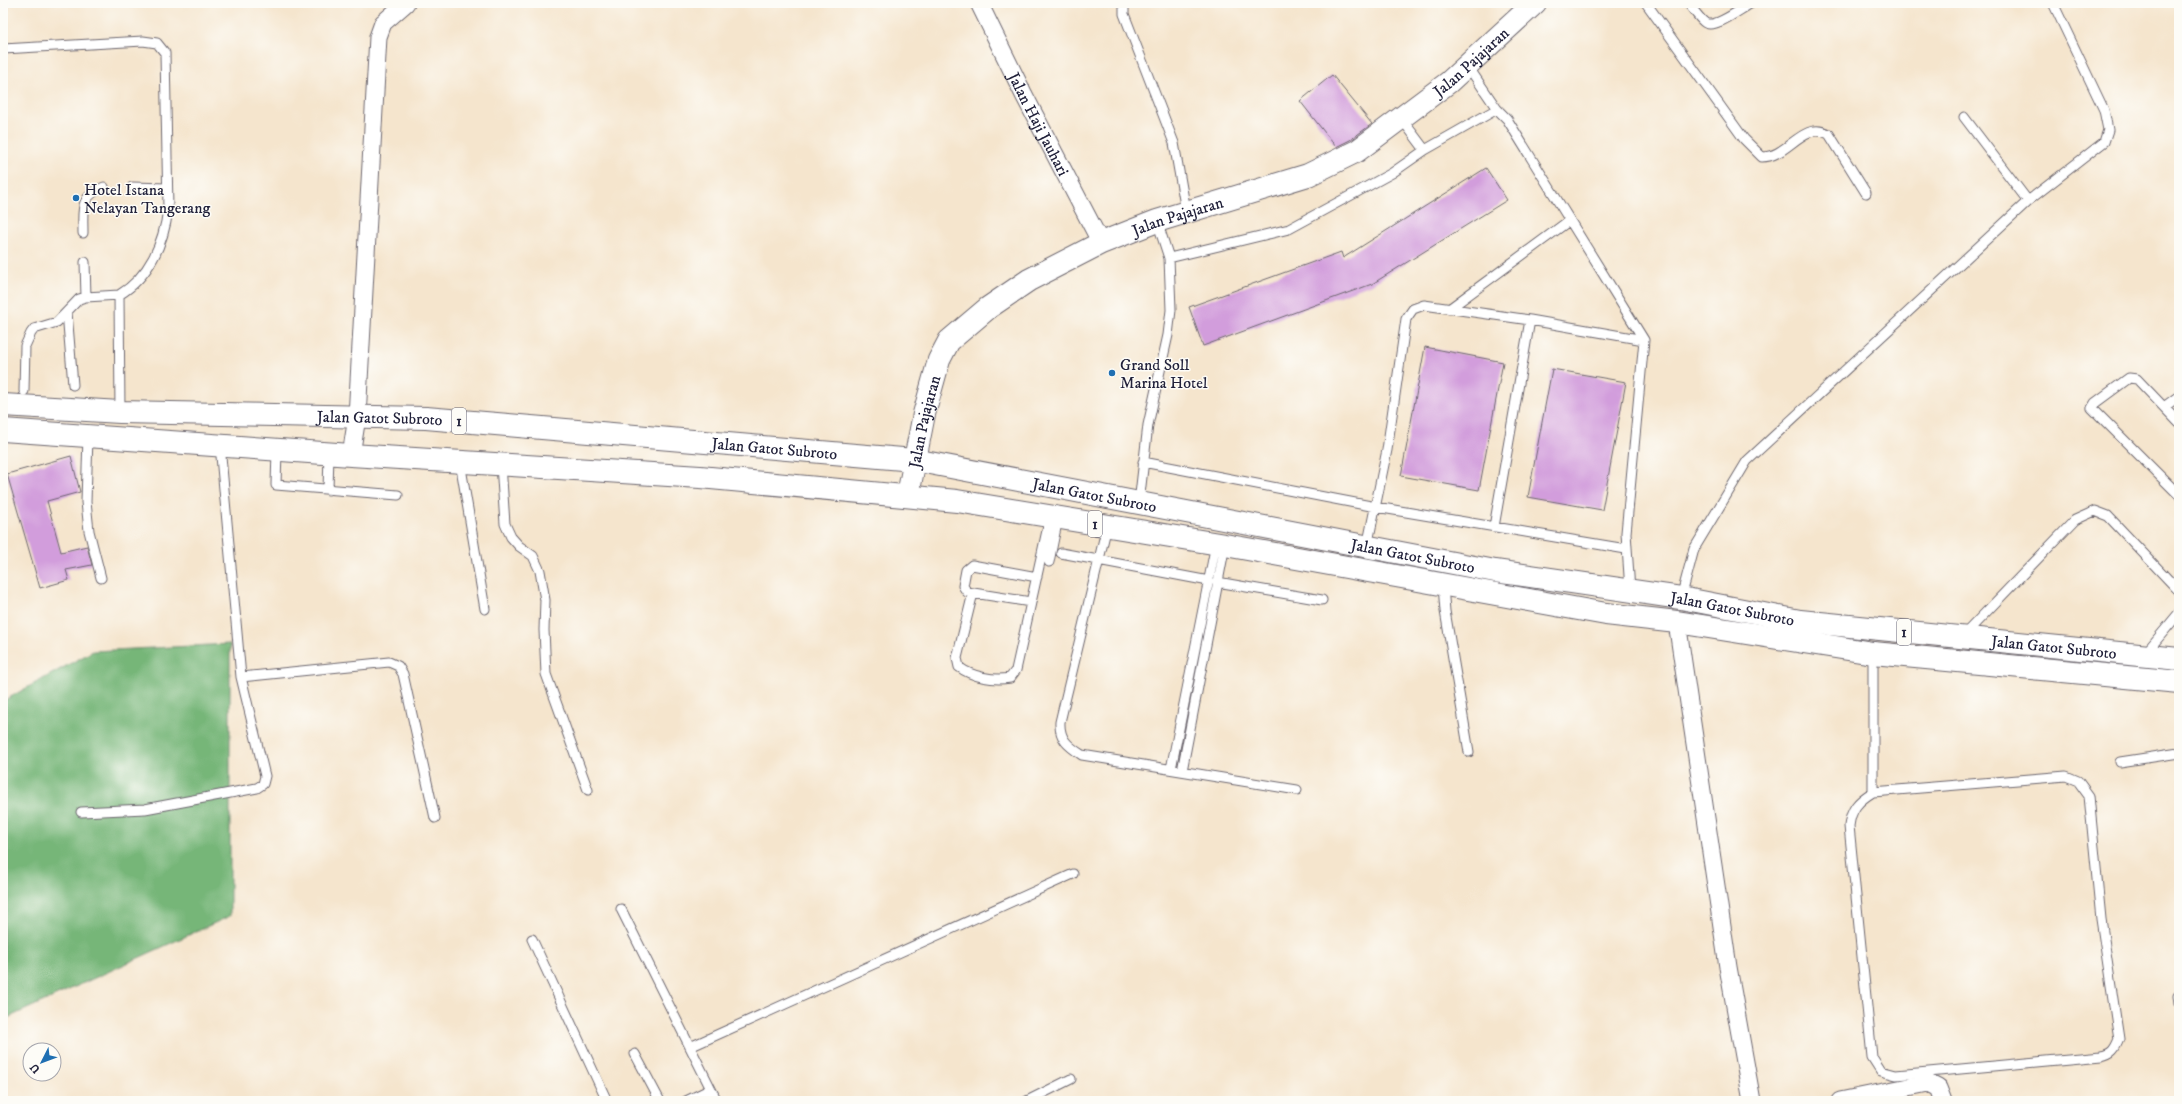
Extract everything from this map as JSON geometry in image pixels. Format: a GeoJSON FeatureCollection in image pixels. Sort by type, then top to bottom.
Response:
{"type":"FeatureCollection","features":[{"type":"Feature","properties":{"kind":"main road","name":"Jalan Pajajaran"},"geometry":{"type":"LineString","coordinates":[[908,495],[914,460],[934,374],[949,342],[988,308],[1029,280],[1101,244],[1186,211],[1308,175],[1357,151],[1449,82],[1535,3]]}},
{"type":"Feature","properties":{"kind":"main road","name":"Jalan Gatot Subroto"},"geometry":{"type":"LineString","coordinates":[[3,405],[120,412],[426,418],[914,460],[1495,571],[1630,592],[1681,598],[1800,621],[2179,660]]}},
{"type":"Feature","properties":{"kind":"main road","name":"Jalan Gatot Subroto"},"geometry":{"type":"LineString","coordinates":[[3,430],[351,455],[700,477],[908,495],[957,501],[1221,545],[1606,614],[1677,622],[1873,653],[2179,682]]}},
{"type":"Feature","properties":{"kind":"main road"},"geometry":{"type":"LineString","coordinates":[[1677,622],[1681,598]]}},
{"type":"Feature","properties":{"kind":"main road"},"geometry":{"type":"LineString","coordinates":[[1959,660],[1962,637]]}},
{"type":"Feature","properties":{"kind":"main road"},"geometry":{"type":"LineString","coordinates":[[2140,679],[2142,656]]}},
{"type":"Feature","properties":{"kind":"street"},"geometry":{"type":"LineString","coordinates":[[351,455],[357,417],[378,37],[383,23],[406,3]]}},
{"type":"Feature","properties":{"kind":"street","name":"Jalan Haji Jauhari"},"geometry":{"type":"LineString","coordinates":[[979,3],[1027,102],[1101,244]]}},
{"type":"Feature","properties":{"kind":"street"},"geometry":{"type":"LineString","coordinates":[[1677,622],[1728,967],[1752,1101]]}},
{"type":"Feature","properties":{"kind":"street"},"geometry":{"type":"LineString","coordinates":[[1840,1101],[1928,1083],[1938,1088],[1943,1101]]}},
{"type":"Feature","properties":{"kind":"lane"},"geometry":{"type":"LineString","coordinates":[[1124,3],[1124,14],[1174,143],[1186,211]]}},
{"type":"Feature","properties":{"kind":"lane"},"geometry":{"type":"LineString","coordinates":[[1646,3],[1744,140],[1757,153],[1762,157],[1769,157],[1779,152],[1809,131],[1820,129],[1829,134],[1866,193]]}},
{"type":"Feature","properties":{"kind":"lane"},"geometry":{"type":"LineString","coordinates":[[1688,3],[1705,23],[1709,25],[1717,24],[1747,4]]}},
{"type":"Feature","properties":{"kind":"lane"},"geometry":{"type":"LineString","coordinates":[[1681,598],[1694,549],[1747,461],[2028,201],[2104,142],[2108,130],[2104,110],[2053,3]]}},
{"type":"Feature","properties":{"kind":"lane"},"geometry":{"type":"LineString","coordinates":[[3,49],[142,41],[157,43],[165,53],[168,209],[165,232],[158,252],[137,280],[127,290],[119,295],[86,297],[79,299],[57,322],[34,329],[28,337],[25,346],[24,391]]}},
{"type":"Feature","properties":{"kind":"lane"},"geometry":{"type":"LineString","coordinates":[[1468,65],[1497,110],[1508,119],[1644,340],[1626,549],[1630,592]]}},
{"type":"Feature","properties":{"kind":"lane"},"geometry":{"type":"LineString","coordinates":[[1169,258],[1289,229],[1392,173],[1425,150],[1497,110]]}},
{"type":"Feature","properties":{"kind":"lane"},"geometry":{"type":"LineString","coordinates":[[1964,117],[2028,201]]}},
{"type":"Feature","properties":{"kind":"lane"},"geometry":{"type":"LineString","coordinates":[[1401,118],[1425,150]]}},
{"type":"Feature","properties":{"kind":"lane"},"geometry":{"type":"LineString","coordinates":[[83,233],[84,202],[88,194],[104,186]]}},
{"type":"Feature","properties":{"kind":"lane"},"geometry":{"type":"LineString","coordinates":[[132,187],[167,188]]}},
{"type":"Feature","properties":{"kind":"lane"},"geometry":{"type":"LineString","coordinates":[[1449,309],[1570,220]]}},
{"type":"Feature","properties":{"kind":"lane"},"geometry":{"type":"LineString","coordinates":[[1139,503],[1143,462],[1153,398],[1168,335],[1171,310],[1169,258],[1157,221]]}},
{"type":"Feature","properties":{"kind":"lane"},"geometry":{"type":"LineString","coordinates":[[85,262],[86,297]]}},
{"type":"Feature","properties":{"kind":"lane"},"geometry":{"type":"LineString","coordinates":[[119,295],[120,412]]}},
{"type":"Feature","properties":{"kind":"lane"},"geometry":{"type":"LineString","coordinates":[[1367,546],[1387,450],[1406,319],[1413,309],[1424,306],[1449,309],[1530,320],[1644,340]]}},
{"type":"Feature","properties":{"kind":"lane"},"geometry":{"type":"LineString","coordinates":[[67,312],[73,385]]}},
{"type":"Feature","properties":{"kind":"lane"},"geometry":{"type":"LineString","coordinates":[[1494,527],[1530,320]]}},
{"type":"Feature","properties":{"kind":"lane"},"geometry":{"type":"LineString","coordinates":[[2179,422],[2137,379],[2133,377],[2129,378],[2095,403],[2092,408],[2179,495]]}},
{"type":"Feature","properties":{"kind":"lane"},"geometry":{"type":"LineString","coordinates":[[2164,407],[2179,396]]}},
{"type":"Feature","properties":{"kind":"lane"},"geometry":{"type":"LineString","coordinates":[[88,436],[86,502],[89,531],[101,578]]}},
{"type":"Feature","properties":{"kind":"lane"},"geometry":{"type":"LineString","coordinates":[[81,812],[145,809],[257,788],[263,784],[265,776],[241,678],[220,445]]}},
{"type":"Feature","properties":{"kind":"lane"},"geometry":{"type":"LineString","coordinates":[[277,450],[276,485],[398,495]]}},
{"type":"Feature","properties":{"kind":"lane"},"geometry":{"type":"LineString","coordinates":[[328,490],[329,453]]}},
{"type":"Feature","properties":{"kind":"lane"},"geometry":{"type":"LineString","coordinates":[[460,462],[485,609]]}},
{"type":"Feature","properties":{"kind":"lane"},"geometry":{"type":"LineString","coordinates":[[1143,462],[1376,507],[1626,549]]}},
{"type":"Feature","properties":{"kind":"lane"},"geometry":{"type":"LineString","coordinates":[[500,464],[505,524],[515,542],[533,556],[540,571],[545,600],[544,630],[546,674],[588,790]]}},
{"type":"Feature","properties":{"kind":"lane"},"geometry":{"type":"LineString","coordinates":[[1962,637],[2075,520],[2095,511],[2108,516],[2179,591]]}},
{"type":"Feature","properties":{"kind":"lane"},"geometry":{"type":"LineString","coordinates":[[1048,562],[1054,518]]}},
{"type":"Feature","properties":{"kind":"lane"},"geometry":{"type":"LineString","coordinates":[[973,593],[957,658],[959,667],[967,673],[1000,680],[1010,678],[1016,670],[1037,577],[1054,518]]}},
{"type":"Feature","properties":{"kind":"lane"},"geometry":{"type":"LineString","coordinates":[[1107,526],[1060,722],[1063,741],[1082,755],[1297,790]]}},
{"type":"Feature","properties":{"kind":"lane"},"geometry":{"type":"LineString","coordinates":[[1171,769],[1221,545]]}},
{"type":"Feature","properties":{"kind":"lane"},"geometry":{"type":"LineString","coordinates":[[1061,553],[1322,600]]}},
{"type":"Feature","properties":{"kind":"lane"},"geometry":{"type":"LineString","coordinates":[[1032,602],[967,592],[963,586],[966,570],[972,566],[1037,577]]}},
{"type":"Feature","properties":{"kind":"lane"},"geometry":{"type":"LineString","coordinates":[[1182,771],[1213,581]]}},
{"type":"Feature","properties":{"kind":"lane"},"geometry":{"type":"LineString","coordinates":[[1443,586],[1469,752]]}},
{"type":"Feature","properties":{"kind":"lane"},"geometry":{"type":"LineString","coordinates":[[2142,656],[2179,613]]}},
{"type":"Feature","properties":{"kind":"lane"},"geometry":{"type":"LineString","coordinates":[[1873,653],[1873,792]]}},
{"type":"Feature","properties":{"kind":"lane"},"geometry":{"type":"LineString","coordinates":[[241,678],[388,662],[398,666],[403,674],[435,818]]}},
{"type":"Feature","properties":{"kind":"lane"},"geometry":{"type":"LineString","coordinates":[[2120,762],[2179,753]]}},
{"type":"Feature","properties":{"kind":"lane"},"geometry":{"type":"LineString","coordinates":[[2066,776],[2078,781],[2089,796],[2101,919],[2119,1039],[2114,1051],[2101,1056],[1896,1075],[1881,1071],[1872,1057],[1849,826],[1850,814],[1855,806],[1873,792],[2066,776]]}},
{"type":"Feature","properties":{"kind":"lane"},"geometry":{"type":"LineString","coordinates":[[690,1047],[1074,874]]}},
{"type":"Feature","properties":{"kind":"lane"},"geometry":{"type":"LineString","coordinates":[[621,909],[717,1101]]}},
{"type":"Feature","properties":{"kind":"lane"},"geometry":{"type":"LineString","coordinates":[[532,939],[607,1101]]}},
{"type":"Feature","properties":{"kind":"lane"},"geometry":{"type":"LineString","coordinates":[[636,1054],[660,1101]]}},
{"type":"Feature","properties":{"kind":"lane"},"geometry":{"type":"LineString","coordinates":[[1027,1101],[1070,1079]]}},
{"type":"Feature","properties":{"kind":"lane"},"geometry":{"type":"LineString","coordinates":[[686,1101],[711,1089]]}},
{"type":"Feature","properties":{"kind":"green space"},"geometry":{"type":"Polygon","coordinates":[[[230,644],[230,916],[3,1020],[3,701],[93,651],[230,644]]]}},
{"type":"Feature","properties":{"kind":"building"},"geometry":{"type":"Polygon","coordinates":[[[1332,75],[1372,124],[1350,140],[1336,147],[1300,101],[1332,75]]]}},
{"type":"Feature","properties":{"kind":"building"},"geometry":{"type":"Polygon","coordinates":[[[1486,168],[1507,200],[1372,284],[1203,346],[1189,307],[1341,252],[1343,258],[1486,168]]]}},
{"type":"Feature","properties":{"kind":"building"},"geometry":{"type":"Polygon","coordinates":[[[1425,347],[1503,362],[1479,490],[1401,476],[1425,347]]]}},
{"type":"Feature","properties":{"kind":"building"},"geometry":{"type":"Polygon","coordinates":[[[1552,369],[1626,382],[1602,510],[1528,497],[1552,369]]]}},
{"type":"Feature","properties":{"kind":"building"},"geometry":{"type":"Polygon","coordinates":[[[71,456],[80,492],[47,501],[61,552],[87,546],[92,565],[66,570],[69,580],[40,588],[7,474],[71,456]]]}},
{"type":"Feature","properties":{"kind":"place","name":"Hotel Istana Nelayan Tangerang"},"geometry":{"type":"Point","coordinates":[76,198]}},
{"type":"Feature","properties":{"kind":"place","name":"Grand Soll Marina Hotel"},"geometry":{"type":"Point","coordinates":[1112,373]}}]}
